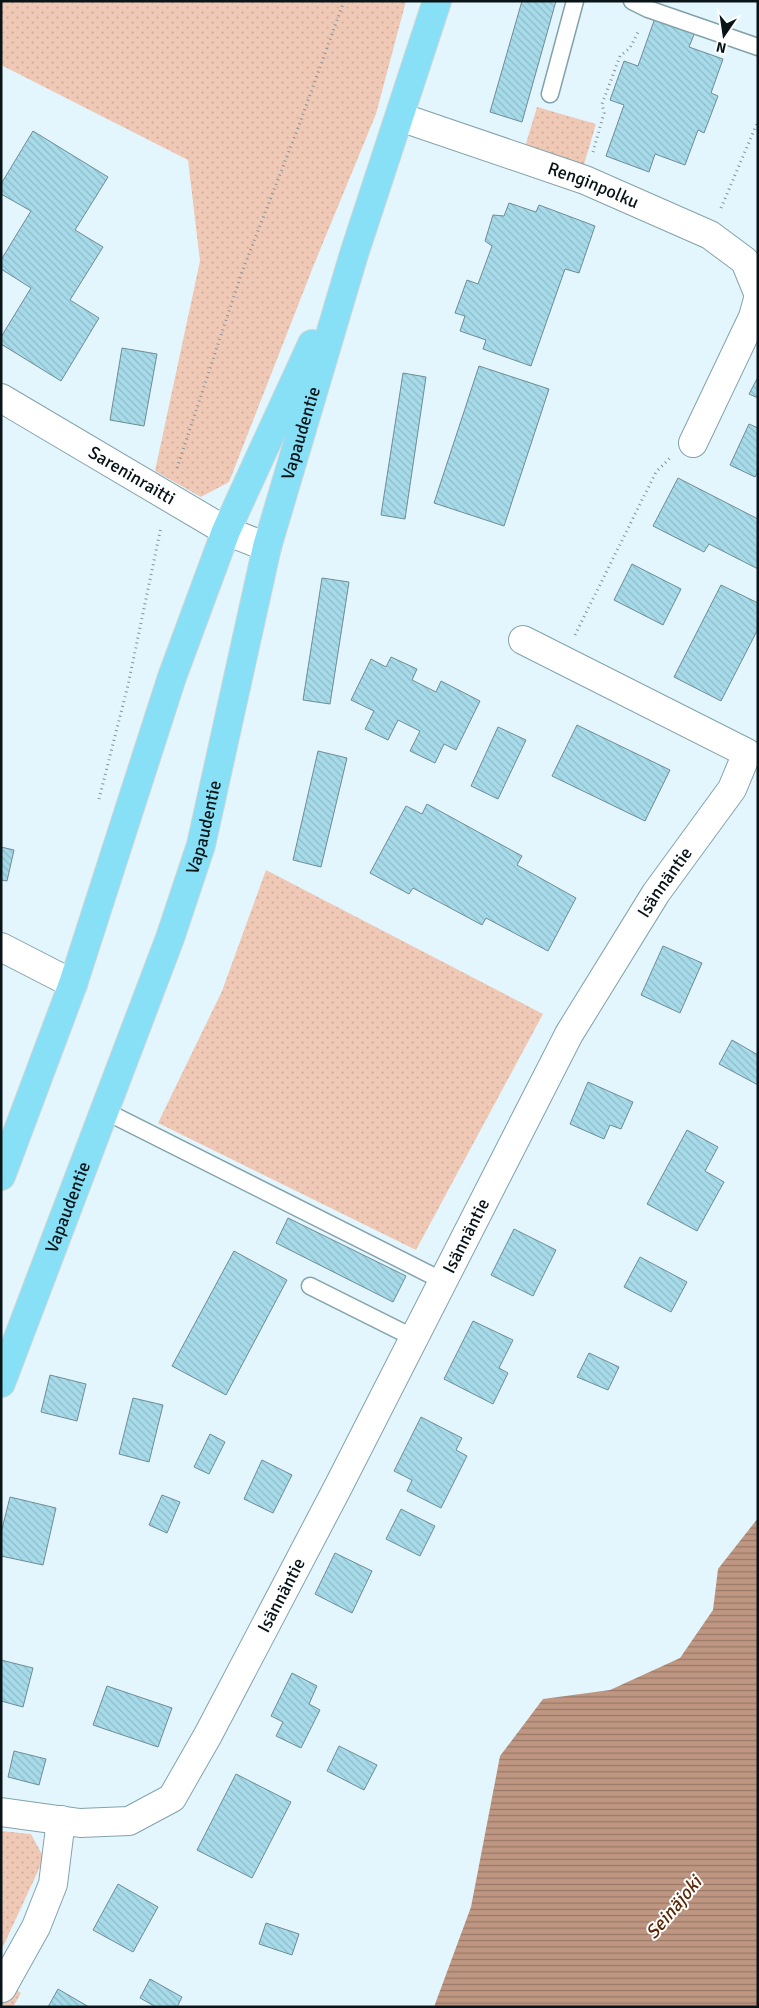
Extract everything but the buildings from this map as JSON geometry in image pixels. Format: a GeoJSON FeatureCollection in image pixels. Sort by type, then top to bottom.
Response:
{"type":"FeatureCollection","features":[{"type":"Feature","properties":{"kind":"main road","name":"Vapaudentie"},"geometry":{"type":"LineString","coordinates":[[1,1383],[170,938],[201,845],[267,547],[354,254],[437,1]]}},
{"type":"Feature","properties":{"kind":"main road","name":"Vapaudentie"},"geometry":{"type":"LineString","coordinates":[[1,1176],[73,984],[172,677],[226,531],[354,254]]}},
{"type":"Feature","properties":{"kind":"street","name":"Renginpolku"},"geometry":{"type":"LineString","coordinates":[[400,117],[585,180],[710,235],[745,261],[758,293]]}},
{"type":"Feature","properties":{"kind":"street"},"geometry":{"type":"LineString","coordinates":[[693,443],[753,317],[758,299]]}},
{"type":"Feature","properties":{"kind":"street","name":"Sareninraitti"},"geometry":{"type":"LineString","coordinates":[[1,398],[226,531],[267,547]]}},
{"type":"Feature","properties":{"kind":"street","name":"Isännäntie"},"geometry":{"type":"LineString","coordinates":[[1,1812],[80,1823],[129,1821],[172,1798],[213,1726],[569,1034],[656,893],[732,789],[747,753],[523,640]]}},
{"type":"Feature","properties":{"kind":"street"},"geometry":{"type":"LineString","coordinates":[[1,947],[73,984]]}},
{"type":"Feature","properties":{"kind":"street"},"geometry":{"type":"LineString","coordinates":[[2,1988],[36,1927],[53,1884],[61,1820]]}},
{"type":"Feature","properties":{"kind":"lane"},"geometry":{"type":"LineString","coordinates":[[550,94],[575,1]]}},
{"type":"Feature","properties":{"kind":"lane"},"geometry":{"type":"LineString","coordinates":[[632,1],[648,9],[758,47]]}},
{"type":"Feature","properties":{"kind":"lane"},"geometry":{"type":"LineString","coordinates":[[104,1111],[443,1281]]}},
{"type":"Feature","properties":{"kind":"lane"},"geometry":{"type":"LineString","coordinates":[[310,1286],[414,1338]]}},
{"type":"Feature","properties":{"kind":"path"},"geometry":{"type":"LineString","coordinates":[[97,807],[128,685],[168,496],[242,272],[298,128],[344,1]]}},
{"type":"Feature","properties":{"kind":"path"},"geometry":{"type":"LineString","coordinates":[[585,180],[604,113],[602,104],[620,56],[630,48],[648,9]]}},
{"type":"Feature","properties":{"kind":"path"},"geometry":{"type":"LineString","coordinates":[[710,235],[758,121]]}},
{"type":"Feature","properties":{"kind":"path"},"geometry":{"type":"LineString","coordinates":[[562,660],[656,472],[675,453],[693,443]]}},
{"type":"Feature","properties":{"kind":"shaded area"},"geometry":{"type":"Polygon","coordinates":[[[1,1],[406,1],[376,114],[313,267],[229,482],[201,497],[155,471],[200,261],[188,160],[1,65],[1,1]]]}},
{"type":"Feature","properties":{"kind":"shaded area"},"geometry":{"type":"Polygon","coordinates":[[[537,107],[596,124],[583,168],[524,150],[537,107]]]}},
{"type":"Feature","properties":{"kind":"shaded area"},"geometry":{"type":"Polygon","coordinates":[[[266,870],[543,1014],[416,1250],[158,1123],[222,991],[266,870]]]}},
{"type":"Feature","properties":{"kind":"shaded area"},"geometry":{"type":"Polygon","coordinates":[[[1,1831],[31,1834],[44,1858],[1,1951],[1,1831]]]}},
{"type":"Feature","properties":{"kind":"shaded area"},"geometry":{"type":"Polygon","coordinates":[[[1,1978],[21,1993],[13,2007],[1,2007],[1,1978]]]}},
{"type":"Feature","properties":{"kind":"water","name":"Seinäjoki"},"geometry":{"type":"Polygon","coordinates":[[[758,1518],[758,2007],[434,2007],[471,1907],[500,1756],[543,1699],[610,1690],[680,1658],[713,1610],[718,1569],[758,1518]]]}}]}
